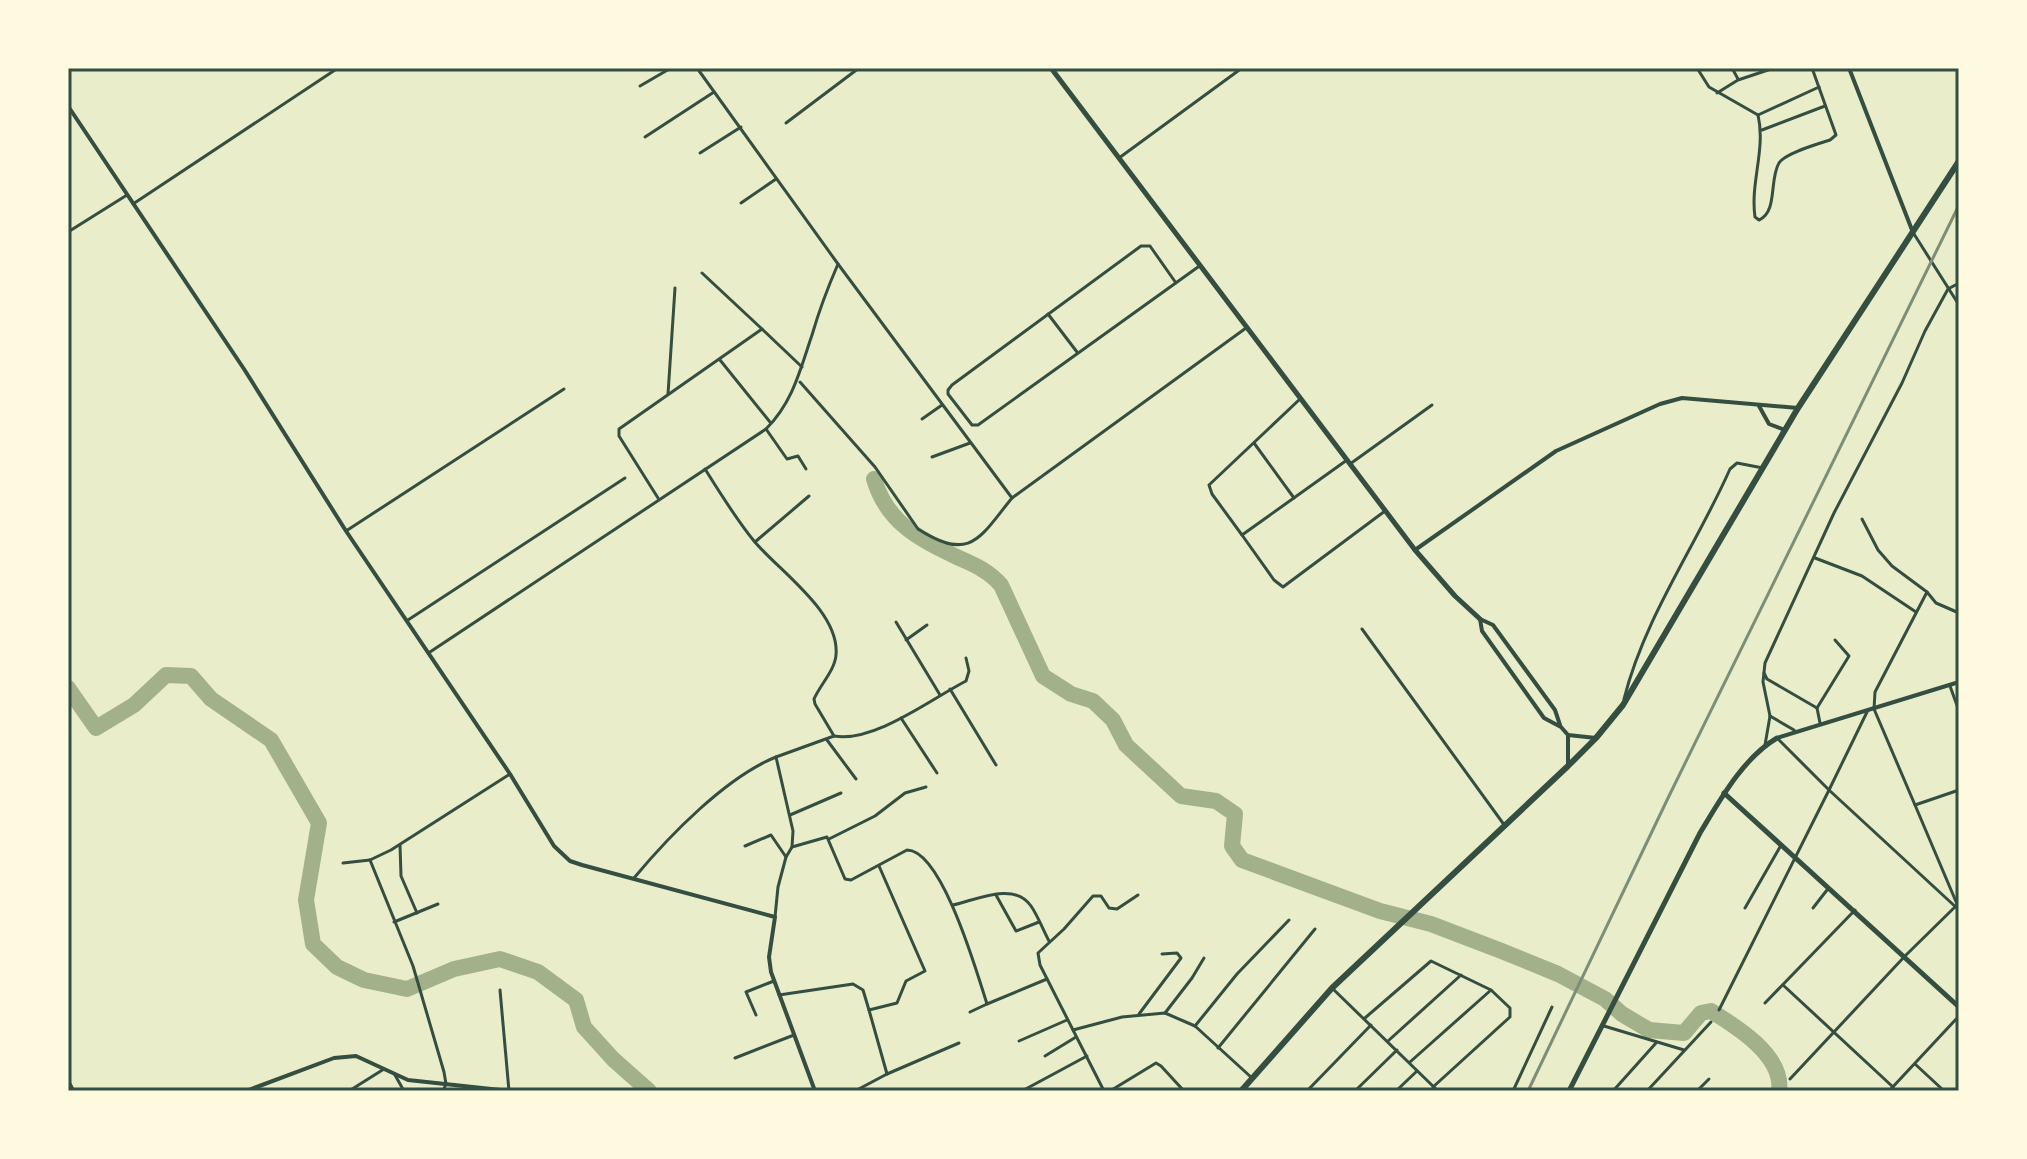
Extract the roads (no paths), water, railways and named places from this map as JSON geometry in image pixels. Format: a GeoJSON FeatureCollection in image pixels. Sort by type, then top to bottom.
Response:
{"type":"FeatureCollection","features":[{"type":"Feature","properties":{"kind":"highway"},"geometry":{"type":"LineString","coordinates":[[1241,1091],[1332,988],[1568,766],[1623,705],[1798,408],[1959,161]]}},
{"type":"Feature","properties":{"kind":"main road"},"geometry":{"type":"LineString","coordinates":[[1051,68],[1415,550],[1455,596],[1480,619]]}},
{"type":"Feature","properties":{"kind":"main road"},"geometry":{"type":"LineString","coordinates":[[1569,1091],[1700,833],[1724,793],[1764,745],[1777,738]]}},
{"type":"Feature","properties":{"kind":"main road"},"geometry":{"type":"LineString","coordinates":[[1724,793],[1959,1007]]}},
{"type":"Feature","properties":{"kind":"street"},"geometry":{"type":"LineString","coordinates":[[133,204],[338,68]]}},
{"type":"Feature","properties":{"kind":"street"},"geometry":{"type":"LineString","coordinates":[[640,86],[671,68]]}},
{"type":"Feature","properties":{"kind":"street"},"geometry":{"type":"LineString","coordinates":[[697,68],[1012,498]]}},
{"type":"Feature","properties":{"kind":"street"},"geometry":{"type":"LineString","coordinates":[[786,123],[859,68]]}},
{"type":"Feature","properties":{"kind":"street"},"geometry":{"type":"LineString","coordinates":[[1119,158],[1242,68]]}},
{"type":"Feature","properties":{"kind":"street"},"geometry":{"type":"LineString","coordinates":[[1697,68],[1709,87],[1758,115],[1762,130],[1754,199],[1755,217],[1759,220],[1768,212],[1779,163],[1835,137],[1836,132],[1812,68]]}},
{"type":"Feature","properties":{"kind":"street"},"geometry":{"type":"LineString","coordinates":[[1732,68],[1738,80]]}},
{"type":"Feature","properties":{"kind":"street"},"geometry":{"type":"LineString","coordinates":[[1717,93],[1738,80],[1774,68]]}},
{"type":"Feature","properties":{"kind":"street"},"geometry":{"type":"LineString","coordinates":[[1849,68],[1913,231],[1959,305]]}},
{"type":"Feature","properties":{"kind":"street"},"geometry":{"type":"LineString","coordinates":[[1758,115],[1819,87]]}},
{"type":"Feature","properties":{"kind":"street"},"geometry":{"type":"LineString","coordinates":[[645,137],[714,92]]}},
{"type":"Feature","properties":{"kind":"street"},"geometry":{"type":"LineString","coordinates":[[1762,130],[1825,105]]}},
{"type":"Feature","properties":{"kind":"street"},"geometry":{"type":"LineString","coordinates":[[68,106],[561,853],[570,861],[582,865],[775,917]]}},
{"type":"Feature","properties":{"kind":"street"},"geometry":{"type":"LineString","coordinates":[[700,153],[741,127]]}},
{"type":"Feature","properties":{"kind":"street"},"geometry":{"type":"LineString","coordinates":[[741,203],[776,179]]}},
{"type":"Feature","properties":{"kind":"street"},"geometry":{"type":"LineString","coordinates":[[68,232],[127,195]]}},
{"type":"Feature","properties":{"kind":"street"},"geometry":{"type":"LineString","coordinates":[[1176,283],[1150,246],[1145,244],[949,388],[948,394],[970,422],[978,425],[1077,352],[1176,283],[1199,266]]}},
{"type":"Feature","properties":{"kind":"street"},"geometry":{"type":"LineString","coordinates":[[430,652],[772,424],[799,380],[838,264]]}},
{"type":"Feature","properties":{"kind":"street"},"geometry":{"type":"LineString","coordinates":[[702,273],[802,369]]}},
{"type":"Feature","properties":{"kind":"street"},"geometry":{"type":"LineString","coordinates":[[1764,745],[1770,716],[1762,671],[1834,513],[1948,289],[1959,283]]}},
{"type":"Feature","properties":{"kind":"street"},"geometry":{"type":"LineString","coordinates":[[668,394],[675,288]]}},
{"type":"Feature","properties":{"kind":"street"},"geometry":{"type":"LineString","coordinates":[[1048,314],[1077,352]]}},
{"type":"Feature","properties":{"kind":"street"},"geometry":{"type":"LineString","coordinates":[[799,380],[875,467],[918,529],[944,543],[961,546],[974,542],[1012,498],[1246,328]]}},
{"type":"Feature","properties":{"kind":"street"},"geometry":{"type":"LineString","coordinates":[[658,498],[618,432],[761,330]]}},
{"type":"Feature","properties":{"kind":"street"},"geometry":{"type":"LineString","coordinates":[[720,360],[772,424]]}},
{"type":"Feature","properties":{"kind":"street"},"geometry":{"type":"LineString","coordinates":[[346,531],[564,389]]}},
{"type":"Feature","properties":{"kind":"street"},"geometry":{"type":"LineString","coordinates":[[1415,550],[1556,451],[1660,404],[1682,398],[1798,408]]}},
{"type":"Feature","properties":{"kind":"street"},"geometry":{"type":"LineString","coordinates":[[1300,399],[1209,485],[1212,494],[1274,580],[1283,587],[1385,511]]}},
{"type":"Feature","properties":{"kind":"street"},"geometry":{"type":"LineString","coordinates":[[922,419],[942,405]]}},
{"type":"Feature","properties":{"kind":"street"},"geometry":{"type":"LineString","coordinates":[[1242,535],[1432,405]]}},
{"type":"Feature","properties":{"kind":"street"},"geometry":{"type":"LineString","coordinates":[[1759,406],[1769,424],[1785,430]]}},
{"type":"Feature","properties":{"kind":"street"},"geometry":{"type":"LineString","coordinates":[[766,429],[787,459],[798,456],[806,469]]}},
{"type":"Feature","properties":{"kind":"street"},"geometry":{"type":"LineString","coordinates":[[1253,442],[1294,498]]}},
{"type":"Feature","properties":{"kind":"street"},"geometry":{"type":"LineString","coordinates":[[932,457],[970,443]]}},
{"type":"Feature","properties":{"kind":"street"},"geometry":{"type":"LineString","coordinates":[[1623,705],[1632,668],[1730,469],[1737,463],[1763,468]]}},
{"type":"Feature","properties":{"kind":"street"},"geometry":{"type":"LineString","coordinates":[[705,469],[755,542],[821,612],[832,630],[836,655],[814,699],[834,736]]}},
{"type":"Feature","properties":{"kind":"street"},"geometry":{"type":"LineString","coordinates":[[408,620],[625,478]]}},
{"type":"Feature","properties":{"kind":"street"},"geometry":{"type":"LineString","coordinates":[[755,542],[809,496]]}},
{"type":"Feature","properties":{"kind":"street"},"geometry":{"type":"LineString","coordinates":[[1862,519],[1878,550],[1892,566],[1927,592],[1936,603],[1959,613]]}},
{"type":"Feature","properties":{"kind":"street"},"geometry":{"type":"LineString","coordinates":[[1815,558],[1862,576],[1916,612]]}},
{"type":"Feature","properties":{"kind":"street"},"geometry":{"type":"LineString","coordinates":[[1927,592],[1875,692],[1874,709],[1959,910]]}},
{"type":"Feature","properties":{"kind":"street"},"geometry":{"type":"LineString","coordinates":[[1480,619],[1493,625],[1555,710],[1561,727]]}},
{"type":"Feature","properties":{"kind":"street"},"geometry":{"type":"LineString","coordinates":[[1480,619],[1482,631],[1544,718],[1561,727],[1568,735],[1568,766]]}},
{"type":"Feature","properties":{"kind":"street"},"geometry":{"type":"LineString","coordinates":[[896,622],[940,695]]}},
{"type":"Feature","properties":{"kind":"street"},"geometry":{"type":"LineString","coordinates":[[906,640],[927,625]]}},
{"type":"Feature","properties":{"kind":"street"},"geometry":{"type":"LineString","coordinates":[[1362,629],[1505,826]]}},
{"type":"Feature","properties":{"kind":"street"},"geometry":{"type":"LineString","coordinates":[[1820,723],[1817,708],[1849,656],[1835,640]]}},
{"type":"Feature","properties":{"kind":"street"},"geometry":{"type":"LineString","coordinates":[[634,879],[678,831],[745,772],[826,738],[862,734],[901,718],[966,681],[969,677],[966,658]]}},
{"type":"Feature","properties":{"kind":"street"},"geometry":{"type":"LineString","coordinates":[[1762,671],[1767,679],[1817,708]]}},
{"type":"Feature","properties":{"kind":"street"},"geometry":{"type":"LineString","coordinates":[[1957,904],[1829,790],[1777,738],[1794,730],[1959,682]]}},
{"type":"Feature","properties":{"kind":"street"},"geometry":{"type":"LineString","coordinates":[[1950,686],[1959,711]]}},
{"type":"Feature","properties":{"kind":"street"},"geometry":{"type":"LineString","coordinates":[[950,689],[996,765]]}},
{"type":"Feature","properties":{"kind":"street"},"geometry":{"type":"LineString","coordinates":[[1544,718],[1555,710]]}},
{"type":"Feature","properties":{"kind":"street"},"geometry":{"type":"LineString","coordinates":[[1719,1010],[1867,711]]}},
{"type":"Feature","properties":{"kind":"street"},"geometry":{"type":"LineString","coordinates":[[1770,716],[1794,730]]}},
{"type":"Feature","properties":{"kind":"street"},"geometry":{"type":"LineString","coordinates":[[901,718],[937,773]]}},
{"type":"Feature","properties":{"kind":"street"},"geometry":{"type":"LineString","coordinates":[[1568,735],[1596,738]]}},
{"type":"Feature","properties":{"kind":"street"},"geometry":{"type":"LineString","coordinates":[[826,738],[856,779]]}},
{"type":"Feature","properties":{"kind":"street"},"geometry":{"type":"LineString","coordinates":[[776,757],[793,831],[792,847],[778,887],[769,957],[774,981],[815,1091]]}},
{"type":"Feature","properties":{"kind":"street"},"geometry":{"type":"LineString","coordinates":[[343,863],[370,860],[400,845],[510,774]]}},
{"type":"Feature","properties":{"kind":"street"},"geometry":{"type":"LineString","coordinates":[[829,839],[875,816],[905,793],[926,787]]}},
{"type":"Feature","properties":{"kind":"street"},"geometry":{"type":"LineString","coordinates":[[1915,805],[1959,790]]}},
{"type":"Feature","properties":{"kind":"street"},"geometry":{"type":"LineString","coordinates":[[790,815],[841,793]]}},
{"type":"Feature","properties":{"kind":"street"},"geometry":{"type":"LineString","coordinates":[[745,846],[771,835],[786,857]]}},
{"type":"Feature","properties":{"kind":"street"},"geometry":{"type":"LineString","coordinates":[[792,847],[825,836],[847,880],[855,879],[907,850],[915,850],[926,857],[953,905],[987,1004]]}},
{"type":"Feature","properties":{"kind":"street"},"geometry":{"type":"LineString","coordinates":[[1745,908],[1782,844]]}},
{"type":"Feature","properties":{"kind":"street"},"geometry":{"type":"LineString","coordinates":[[400,845],[401,876],[417,913]]}},
{"type":"Feature","properties":{"kind":"street"},"geometry":{"type":"LineString","coordinates":[[370,860],[413,966],[446,1084],[443,1091]]}},
{"type":"Feature","properties":{"kind":"street"},"geometry":{"type":"LineString","coordinates":[[869,1010],[896,1004],[908,979],[925,971],[879,866]]}},
{"type":"Feature","properties":{"kind":"street"},"geometry":{"type":"LineString","coordinates":[[1813,908],[1830,887]]}},
{"type":"Feature","properties":{"kind":"street"},"geometry":{"type":"LineString","coordinates":[[953,905],[1011,893],[1031,905],[1049,941]]}},
{"type":"Feature","properties":{"kind":"street"},"geometry":{"type":"LineString","coordinates":[[996,895],[1016,931],[1039,922]]}},
{"type":"Feature","properties":{"kind":"street"},"geometry":{"type":"LineString","coordinates":[[1104,1091],[1037,958],[1038,953],[1093,896],[1101,896],[1109,908],[1117,909],[1138,895]]}},
{"type":"Feature","properties":{"kind":"street"},"geometry":{"type":"LineString","coordinates":[[394,922],[438,904]]}},
{"type":"Feature","properties":{"kind":"street"},"geometry":{"type":"LineString","coordinates":[[1790,1079],[1957,904]]}},
{"type":"Feature","properties":{"kind":"street"},"geometry":{"type":"LineString","coordinates":[[1765,1003],[1855,910]]}},
{"type":"Feature","properties":{"kind":"street"},"geometry":{"type":"LineString","coordinates":[[1195,1026],[1237,974],[1289,920]]}},
{"type":"Feature","properties":{"kind":"street"},"geometry":{"type":"LineString","coordinates":[[1218,1048],[1315,929]]}},
{"type":"Feature","properties":{"kind":"street"},"geometry":{"type":"LineString","coordinates":[[1139,1014],[1181,958],[1177,953],[1162,954]]}},
{"type":"Feature","properties":{"kind":"street"},"geometry":{"type":"LineString","coordinates":[[1165,1013],[1204,958]]}},
{"type":"Feature","properties":{"kind":"street"},"geometry":{"type":"LineString","coordinates":[[1332,988],[1436,1090],[1511,1015],[1510,1008],[1491,990],[1429,962],[1365,1018]]}},
{"type":"Feature","properties":{"kind":"street"},"geometry":{"type":"LineString","coordinates":[[1388,1041],[1461,975]]}},
{"type":"Feature","properties":{"kind":"street"},"geometry":{"type":"LineString","coordinates":[[970,1012],[1047,979]]}},
{"type":"Feature","properties":{"kind":"street"},"geometry":{"type":"LineString","coordinates":[[756,1015],[746,992],[774,981]]}},
{"type":"Feature","properties":{"kind":"street"},"geometry":{"type":"LineString","coordinates":[[779,995],[853,984],[863,990],[887,1074]]}},
{"type":"Feature","properties":{"kind":"street"},"geometry":{"type":"LineString","coordinates":[[1783,985],[1891,1089],[1959,1016]]}},
{"type":"Feature","properties":{"kind":"street"},"geometry":{"type":"LineString","coordinates":[[246,1091],[334,1058],[356,1056],[408,1080],[510,1091],[500,990]]}},
{"type":"Feature","properties":{"kind":"street"},"geometry":{"type":"LineString","coordinates":[[1409,1063],[1491,990]]}},
{"type":"Feature","properties":{"kind":"street"},"geometry":{"type":"LineString","coordinates":[[1513,1091],[1552,1007]]}},
{"type":"Feature","properties":{"kind":"street"},"geometry":{"type":"LineString","coordinates":[[1073,1031],[1106,1020],[1165,1013],[1195,1026],[1252,1078]]}},
{"type":"Feature","properties":{"kind":"street"},"geometry":{"type":"LineString","coordinates":[[1019,1041],[1067,1020]]}},
{"type":"Feature","properties":{"kind":"street"},"geometry":{"type":"LineString","coordinates":[[1647,1091],[1711,1022]]}},
{"type":"Feature","properties":{"kind":"street"},"geometry":{"type":"LineString","coordinates":[[1307,1091],[1371,1024]]}},
{"type":"Feature","properties":{"kind":"street"},"geometry":{"type":"LineString","coordinates":[[1604,1026],[1685,1050]]}},
{"type":"Feature","properties":{"kind":"street"},"geometry":{"type":"LineString","coordinates":[[735,1058],[794,1035]]}},
{"type":"Feature","properties":{"kind":"street"},"geometry":{"type":"LineString","coordinates":[[1045,1056],[1076,1037]]}},
{"type":"Feature","properties":{"kind":"street"},"geometry":{"type":"LineString","coordinates":[[855,1091],[959,1043]]}},
{"type":"Feature","properties":{"kind":"street"},"geometry":{"type":"LineString","coordinates":[[1613,1091],[1656,1043]]}},
{"type":"Feature","properties":{"kind":"street"},"geometry":{"type":"LineString","coordinates":[[1355,1091],[1397,1050]]}},
{"type":"Feature","properties":{"kind":"street"},"geometry":{"type":"LineString","coordinates":[[1022,1091],[1087,1056]]}},
{"type":"Feature","properties":{"kind":"street"},"geometry":{"type":"LineString","coordinates":[[1110,1091],[1156,1063],[1184,1091]]}},
{"type":"Feature","properties":{"kind":"street"},"geometry":{"type":"LineString","coordinates":[[1915,1064],[1942,1089]]}},
{"type":"Feature","properties":{"kind":"street"},"geometry":{"type":"LineString","coordinates":[[349,1091],[384,1069]]}},
{"type":"Feature","properties":{"kind":"street"},"geometry":{"type":"LineString","coordinates":[[1396,1091],[1417,1071]]}},
{"type":"Feature","properties":{"kind":"street"},"geometry":{"type":"LineString","coordinates":[[395,1075],[404,1091]]}},
{"type":"Feature","properties":{"kind":"street"},"geometry":{"type":"LineString","coordinates":[[1697,1091],[1709,1079]]}},
{"type":"Feature","properties":{"kind":"street"},"geometry":{"type":"LineString","coordinates":[[68,1080],[74,1091]]}},
{"type":"Feature","properties":{"kind":"waterway"},"geometry":{"type":"LineString","coordinates":[[874,479],[887,507],[906,528],[982,569],[1001,585],[1043,676],[1071,694],[1093,701],[1113,720],[1126,745],[1181,796],[1216,801],[1235,814],[1232,846],[1242,860],[1380,911],[1431,924],[1558,974],[1605,999],[1622,1014],[1649,1030],[1684,1033],[1701,1013],[1711,1011],[1745,1034],[1767,1055],[1779,1078],[1779,1091]]}},
{"type":"Feature","properties":{"kind":"waterway"},"geometry":{"type":"LineString","coordinates":[[68,688],[96,728],[134,705],[166,675],[191,676],[211,699],[271,740],[319,823],[306,900],[313,944],[337,967],[364,980],[407,989],[454,969],[500,959],[538,972],[576,1000],[584,1027],[613,1059],[649,1091]]}},
{"type":"Feature","properties":{"kind":"railway"},"geometry":{"type":"LineString","coordinates":[[1528,1091],[1959,205]]}}]}
